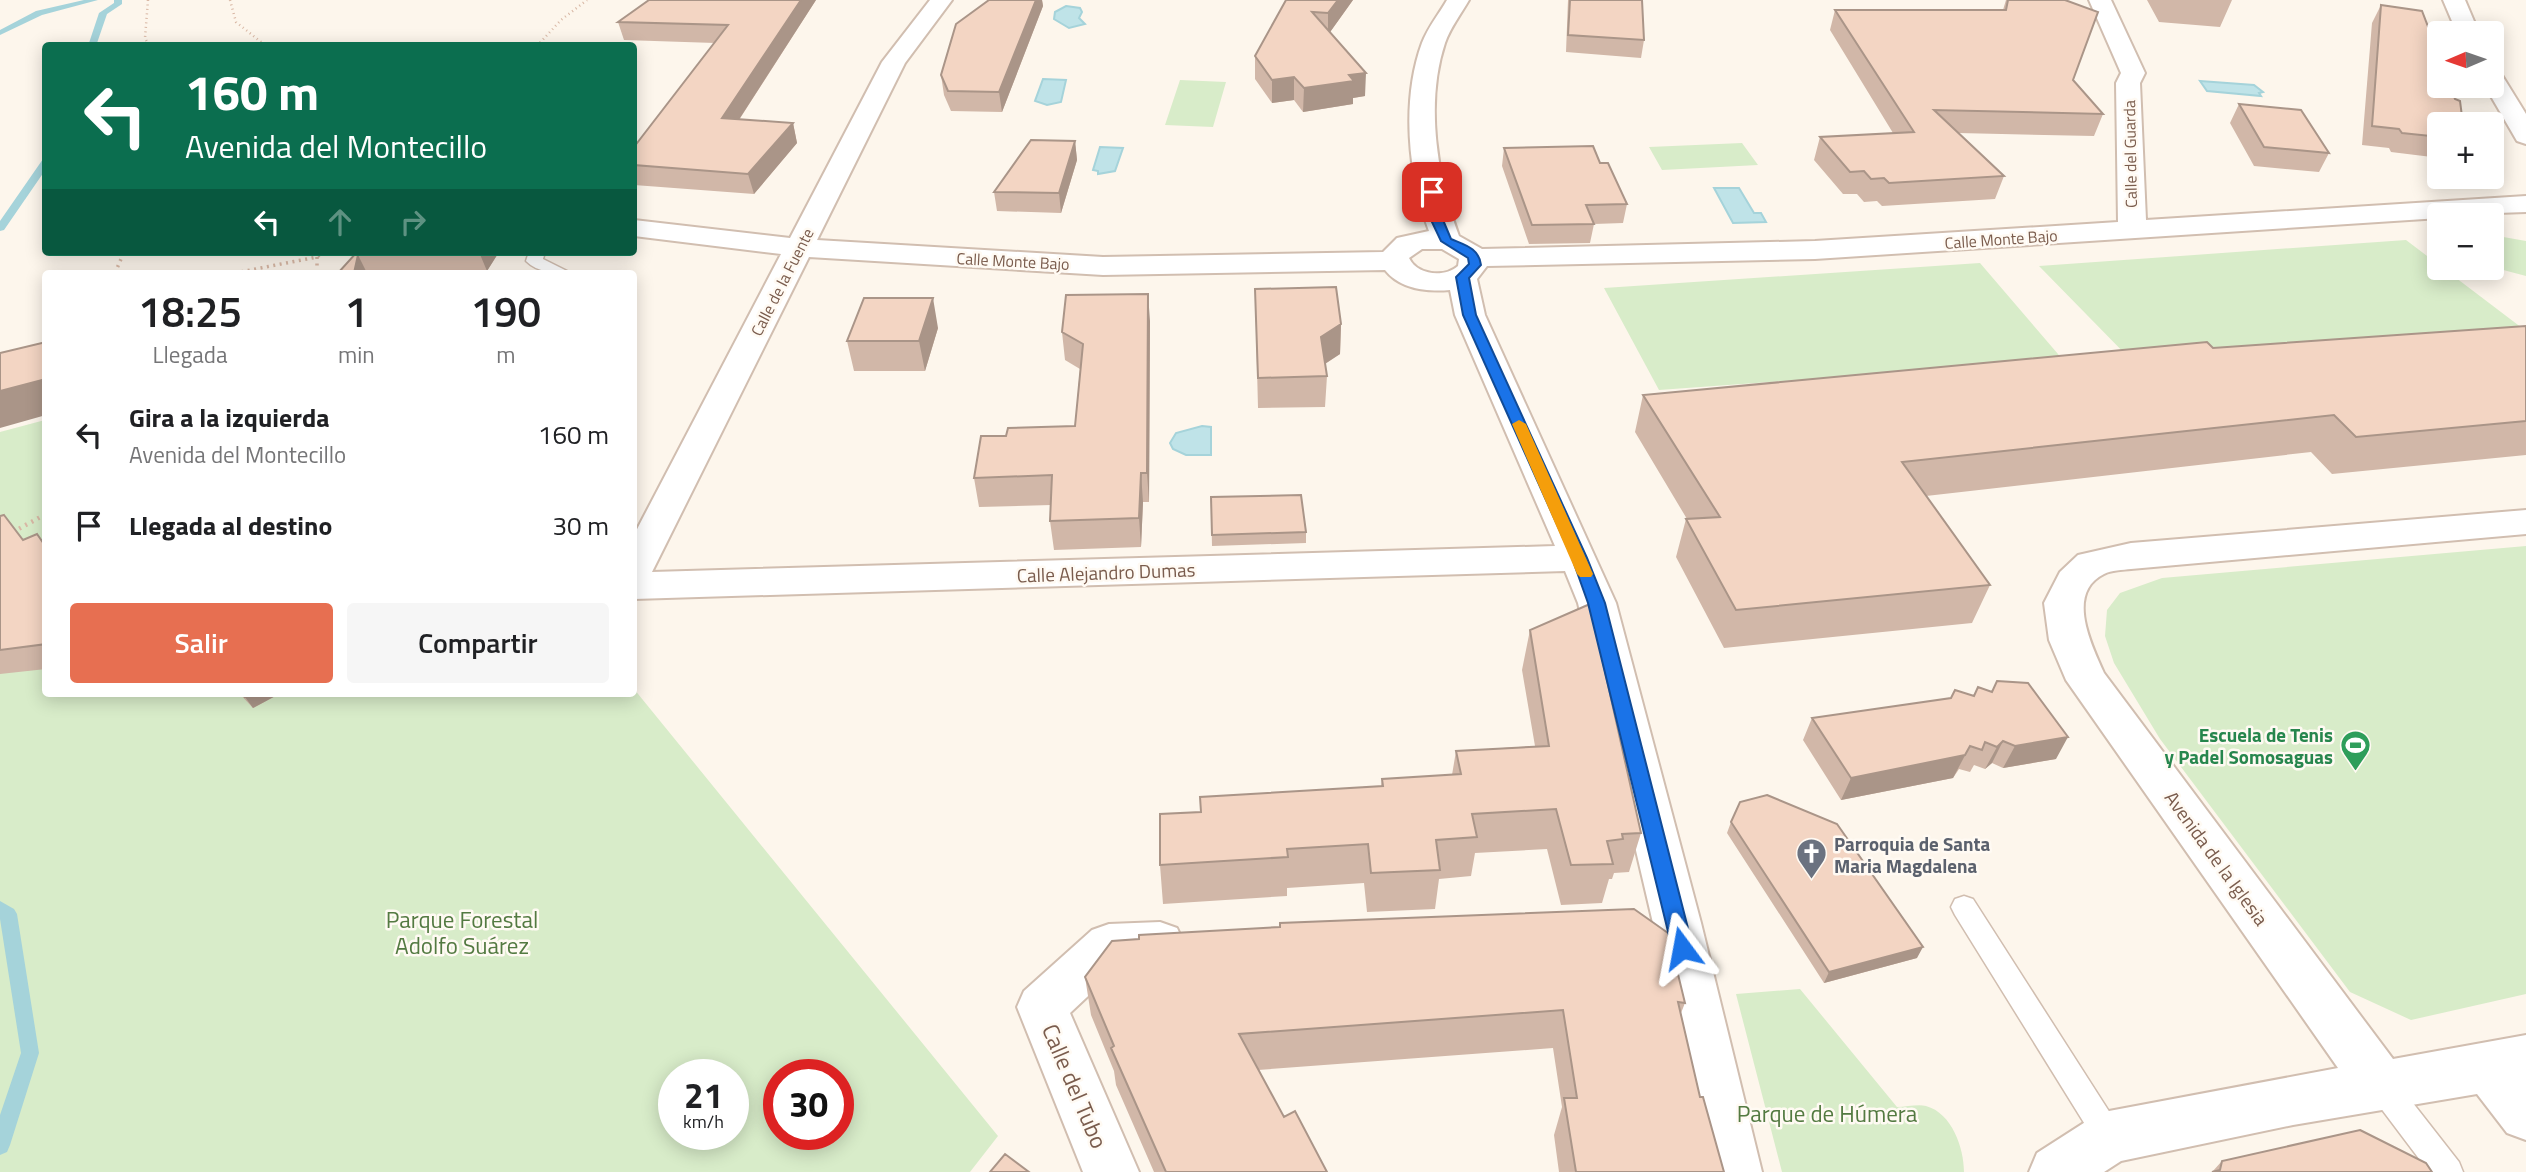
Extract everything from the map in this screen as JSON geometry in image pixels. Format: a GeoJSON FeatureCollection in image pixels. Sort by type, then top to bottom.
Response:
{"type":"FeatureCollection","features":[{"type":"Feature","properties":{"kind":"street","name":"Calle de la Fuente"},"geometry":{"type":"LineString","coordinates":[[637,564],[894,62],[941,0]]}},
{"type":"Feature","properties":{"kind":"street"},"geometry":{"type":"LineString","coordinates":[[1434,234],[1421,103],[1434,42],[1458,0]]}},
{"type":"Feature","properties":{"kind":"street","name":"Calle del Guarda"},"geometry":{"type":"LineString","coordinates":[[2100,0],[2133,73],[2128,83],[2132,231]]}},
{"type":"Feature","properties":{"kind":"street"},"geometry":{"type":"LineString","coordinates":[[2454,0],[2463,21]]}},
{"type":"Feature","properties":{"kind":"street"},"geometry":{"type":"LineString","coordinates":[[2504,98],[2526,136]]}},
{"type":"Feature","properties":{"kind":"street","name":"Calle Monte Bajo"},"geometry":{"type":"LineString","coordinates":[[1458,272],[2526,204]]}},
{"type":"Feature","properties":{"kind":"street","name":"Calle Monte Bajo"},"geometry":{"type":"LineString","coordinates":[[637,228],[800,248],[1102,266],[1393,261]]}},
{"type":"Feature","properties":{"kind":"street"},"geometry":{"type":"LineString","coordinates":[[1458,272],[1410,276],[1400,271],[1393,261],[1398,249],[1434,234],[1468,251],[1458,272],[1469,315],[1580,558],[1610,649],[1656,924],[1734,1172]]}},
{"type":"Feature","properties":{"kind":"street","name":"Avenida de la Iglesia"},"geometry":{"type":"LineString","coordinates":[[2381,1085],[2087,680],[2069,640],[2063,603],[2074,582],[2091,564],[2131,556],[2526,522]]}},
{"type":"Feature","properties":{"kind":"street","name":"Calle Alejandro Dumas"},"geometry":{"type":"LineString","coordinates":[[637,586],[1580,558]]}},
{"type":"Feature","properties":{"kind":"street","name":"Calle del Tubo"},"geometry":{"type":"LineString","coordinates":[[1111,1172],[1042,1007],[1109,945],[1206,941]]}},
{"type":"Feature","properties":{"kind":"street"},"geometry":{"type":"LineString","coordinates":[[2057,1172],[2109,1137],[2293,1100],[2507,1063],[2526,1115]]}},
{"type":"Feature","properties":{"kind":"lane"},"geometry":{"type":"LineString","coordinates":[[536,256],[534,261],[556,270]]}},
{"type":"Feature","properties":{"kind":"lane"},"geometry":{"type":"LineString","coordinates":[[1964,907],[2109,1137]]}},
{"type":"Feature","properties":{"kind":"lane"},"geometry":{"type":"LineString","coordinates":[[2381,1085],[2448,1172]]}},
{"type":"Feature","properties":{"kind":"path"},"geometry":{"type":"LineString","coordinates":[[147,42],[148,0]]}},
{"type":"Feature","properties":{"kind":"path"},"geometry":{"type":"LineString","coordinates":[[230,0],[236,22],[261,42]]}},
{"type":"Feature","properties":{"kind":"path"},"geometry":{"type":"LineString","coordinates":[[541,42],[561,20],[587,0]]}},
{"type":"Feature","properties":{"kind":"path"},"geometry":{"type":"LineString","coordinates":[[250,270],[317,257],[317,270]]}},
{"type":"Feature","properties":{"kind":"path"},"geometry":{"type":"LineString","coordinates":[[11,533],[42,516]]}},
{"type":"Feature","properties":{"kind":"green space"},"geometry":{"type":"Polygon","coordinates":[[[1180,80],[1226,82],[1213,127],[1165,125],[1180,80]]]}},
{"type":"Feature","properties":{"kind":"green space"},"geometry":{"type":"Polygon","coordinates":[[[1742,143],[1758,165],[1662,170],[1649,147],[1742,143]]]}},
{"type":"Feature","properties":{"kind":"green space"},"geometry":{"type":"Polygon","coordinates":[[[2504,237],[2526,241],[2526,276],[2504,270],[2504,237]]]}},
{"type":"Feature","properties":{"kind":"green space"},"geometry":{"type":"Polygon","coordinates":[[[2406,240],[2427,256],[2427,280],[2459,280],[2526,331],[2134,363],[2039,266],[2406,240]]]}},
{"type":"Feature","properties":{"kind":"green space"},"geometry":{"type":"Polygon","coordinates":[[[1980,263],[2064,361],[1659,390],[1604,288],[1980,263]]]}},
{"type":"Feature","properties":{"kind":"green space","name":"Parque Forestal Adolfo Suárez"},"geometry":{"type":"Polygon","coordinates":[[[42,421],[42,697],[637,697],[637,693],[998,1136],[970,1172],[0,1172],[0,432],[42,421]]]}},
{"type":"Feature","properties":{"kind":"green space","name":"Escuela de Tenis y Padel Somosaguas"},"geometry":{"type":"Polygon","coordinates":[[[2526,546],[2526,994],[2411,1020],[2350,992],[2160,739],[2114,663],[2105,636],[2107,610],[2120,593],[2162,578],[2526,546]]]}},
{"type":"Feature","properties":{"kind":"green space","name":"Parque de Húmera"},"geometry":{"type":"Polygon","coordinates":[[[1800,989],[1897,1107],[1926,1106],[1943,1116],[1959,1142],[1964,1172],[1782,1172],[1736,994],[1800,989]]]}},
{"type":"Feature","properties":{"kind":"water"},"geometry":{"type":"Polygon","coordinates":[[[1066,6],[1080,8],[1082,12],[1079,18],[1085,24],[1069,28],[1054,19],[1055,12],[1066,6]]]}},
{"type":"Feature","properties":{"kind":"water"},"geometry":{"type":"Polygon","coordinates":[[[1043,79],[1066,80],[1061,102],[1047,105],[1035,101],[1043,79]]]}},
{"type":"Feature","properties":{"kind":"water"},"geometry":{"type":"Polygon","coordinates":[[[2200,81],[2254,85],[2263,92],[2259,93],[2261,96],[2207,91],[2200,81]]]}},
{"type":"Feature","properties":{"kind":"water"},"geometry":{"type":"Polygon","coordinates":[[[1100,147],[1123,148],[1115,171],[1098,174],[1098,171],[1093,170],[1100,147]]]}},
{"type":"Feature","properties":{"kind":"water"},"geometry":{"type":"Polygon","coordinates":[[[1714,188],[1739,188],[1754,213],[1761,213],[1766,222],[1733,223],[1714,188]]]}},
{"type":"Feature","properties":{"kind":"water"},"geometry":{"type":"Polygon","coordinates":[[[1202,426],[1211,427],[1211,455],[1186,455],[1173,449],[1170,443],[1176,433],[1202,426]]]}},
{"type":"Feature","properties":{"kind":"building"},"geometry":{"type":"Polygon","coordinates":[[[649,0],[801,0],[722,118],[793,123],[748,174],[637,165],[637,143],[728,25],[618,22],[649,0]]]}},
{"type":"Feature","properties":{"kind":"building"},"geometry":{"type":"Polygon","coordinates":[[[989,0],[1036,0],[999,92],[948,91],[941,75],[956,24],[989,0]]]}},
{"type":"Feature","properties":{"kind":"building"},"geometry":{"type":"Polygon","coordinates":[[[1286,0],[1338,0],[1328,13],[1312,12],[1366,73],[1349,75],[1354,81],[1304,88],[1294,77],[1272,80],[1255,56],[1286,0]]]}},
{"type":"Feature","properties":{"kind":"building"},"geometry":{"type":"Polygon","coordinates":[[[1570,0],[1642,0],[1644,40],[1568,35],[1570,0]]]}},
{"type":"Feature","properties":{"kind":"building"},"geometry":{"type":"Polygon","coordinates":[[[2008,0],[2065,0],[2098,12],[2073,80],[2103,114],[1934,110],[2004,176],[1889,183],[1884,178],[1871,179],[1864,171],[1850,172],[1820,137],[1914,132],[1835,10],[2006,10],[2008,0]]]}},
{"type":"Feature","properties":{"kind":"building"},"geometry":{"type":"Polygon","coordinates":[[[2381,5],[2422,11],[2427,24],[2427,98],[2455,98],[2460,101],[2461,112],[2427,112],[2427,136],[2372,126],[2381,5]]]}},
{"type":"Feature","properties":{"kind":"building"},"geometry":{"type":"Polygon","coordinates":[[[2239,104],[2301,110],[2329,153],[2264,147],[2239,104]]]}},
{"type":"Feature","properties":{"kind":"building"},"geometry":{"type":"Polygon","coordinates":[[[1031,140],[1075,141],[1059,193],[994,192],[1031,140]]]}},
{"type":"Feature","properties":{"kind":"building"},"geometry":{"type":"Polygon","coordinates":[[[1593,146],[1600,163],[1608,163],[1627,204],[1586,205],[1594,224],[1532,225],[1504,148],[1593,146]]]}},
{"type":"Feature","properties":{"kind":"building"},"geometry":{"type":"Polygon","coordinates":[[[353,256],[358,256],[355,270],[341,270],[353,256]]]}},
{"type":"Feature","properties":{"kind":"building"},"geometry":{"type":"Polygon","coordinates":[[[1336,287],[1341,324],[1321,337],[1327,376],[1258,378],[1255,289],[1336,287]]]}},
{"type":"Feature","properties":{"kind":"building"},"geometry":{"type":"Polygon","coordinates":[[[1148,294],[1147,473],[1141,473],[1139,518],[1050,521],[1052,475],[974,478],[981,436],[1006,436],[1008,428],[1075,426],[1083,344],[1062,332],[1066,295],[1148,294]]]}},
{"type":"Feature","properties":{"kind":"building"},"geometry":{"type":"Polygon","coordinates":[[[864,298],[933,298],[919,341],[847,341],[864,298]]]}},
{"type":"Feature","properties":{"kind":"building"},"geometry":{"type":"Polygon","coordinates":[[[2526,326],[2526,421],[2356,437],[2334,415],[1902,462],[1990,585],[1736,610],[1686,519],[1720,517],[1643,395],[2207,342],[2213,348],[2526,326]]]}},
{"type":"Feature","properties":{"kind":"building"},"geometry":{"type":"Polygon","coordinates":[[[42,343],[42,380],[0,391],[0,353],[42,343]]]}},
{"type":"Feature","properties":{"kind":"building"},"geometry":{"type":"Polygon","coordinates":[[[1301,495],[1306,532],[1212,535],[1211,497],[1301,495]]]}},
{"type":"Feature","properties":{"kind":"building"},"geometry":{"type":"Polygon","coordinates":[[[4,515],[23,540],[37,534],[42,541],[42,645],[0,650],[0,516],[4,515]]]}},
{"type":"Feature","properties":{"kind":"building"},"geometry":{"type":"Polygon","coordinates":[[[1590,604],[1641,833],[1622,834],[1623,839],[1607,841],[1613,864],[1571,865],[1556,809],[1472,814],[1477,837],[1436,840],[1440,870],[1371,873],[1368,844],[1287,849],[1288,857],[1160,865],[1160,814],[1201,812],[1200,797],[1383,786],[1382,779],[1461,774],[1456,751],[1549,746],[1530,630],[1590,604]]]}},
{"type":"Feature","properties":{"kind":"building"},"geometry":{"type":"Polygon","coordinates":[[[1997,681],[2028,683],[2068,737],[2015,746],[2003,741],[1997,747],[1985,742],[1982,750],[1970,746],[1965,755],[1851,778],[1812,718],[1951,698],[1955,690],[1974,696],[1978,687],[1992,692],[1997,681]]]}},
{"type":"Feature","properties":{"kind":"building","name":"Parroquia de Santa Maria Magdalena"},"geometry":{"type":"Polygon","coordinates":[[[1767,795],[1837,824],[1923,947],[1829,972],[1731,822],[1740,802],[1767,795]]]}},
{"type":"Feature","properties":{"kind":"building"},"geometry":{"type":"Polygon","coordinates":[[[1634,909],[1668,933],[1685,1003],[1678,1002],[1700,1097],[1703,1097],[1724,1172],[1576,1172],[1564,1098],[1577,1098],[1563,1010],[1239,1034],[1284,1117],[1295,1111],[1327,1172],[1166,1172],[1111,1048],[1114,1046],[1085,977],[1112,941],[1139,939],[1139,935],[1280,927],[1280,923],[1634,909]]]}},
{"type":"Feature","properties":{"kind":"building"},"geometry":{"type":"Polygon","coordinates":[[[2360,1130],[2426,1163],[2432,1172],[2212,1172],[2220,1170],[2222,1161],[2360,1130]]]}},
{"type":"Feature","properties":{"kind":"building"},"geometry":{"type":"Polygon","coordinates":[[[1005,1154],[1029,1172],[990,1172],[1005,1154]]]}},
{"type":"Feature","properties":{"kind":"waterway"},"geometry":{"type":"LineString","coordinates":[[0,33],[39,13],[94,0]]}},
{"type":"Feature","properties":{"kind":"waterway"},"geometry":{"type":"LineString","coordinates":[[93,42],[103,13],[118,4],[118,0]]}},
{"type":"Feature","properties":{"kind":"waterway"},"geometry":{"type":"LineString","coordinates":[[0,228],[42,167]]}},
{"type":"Feature","properties":{"kind":"waterway"},"geometry":{"type":"LineString","coordinates":[[0,908],[8,914],[30,1053],[0,1145]]}},
{"type":"Feature","properties":{"kind":"slow traffic"},"geometry":{"type":"LineString","coordinates":[[1519,424],[1585,574]]}},
{"type":"Feature","properties":{"kind":"place","name":"Escuela de Tenis y Padel Somosaguas"},"geometry":{"type":"Point","coordinates":[2356,772]}},
{"type":"Feature","properties":{"kind":"place","name":"Parroquia de Santa Maria Magdalena"},"geometry":{"type":"Point","coordinates":[1811,881]}},
{"type":"Feature","properties":{"kind":"route"},"geometry":{"type":"LineString","coordinates":[[1432,192],[1437,220],[1447,241],[1459,245],[1474,258],[1475,265],[1471,272],[1462,277],[1469,315],[1580,558],[1597,603],[1682,948]]}}]}
